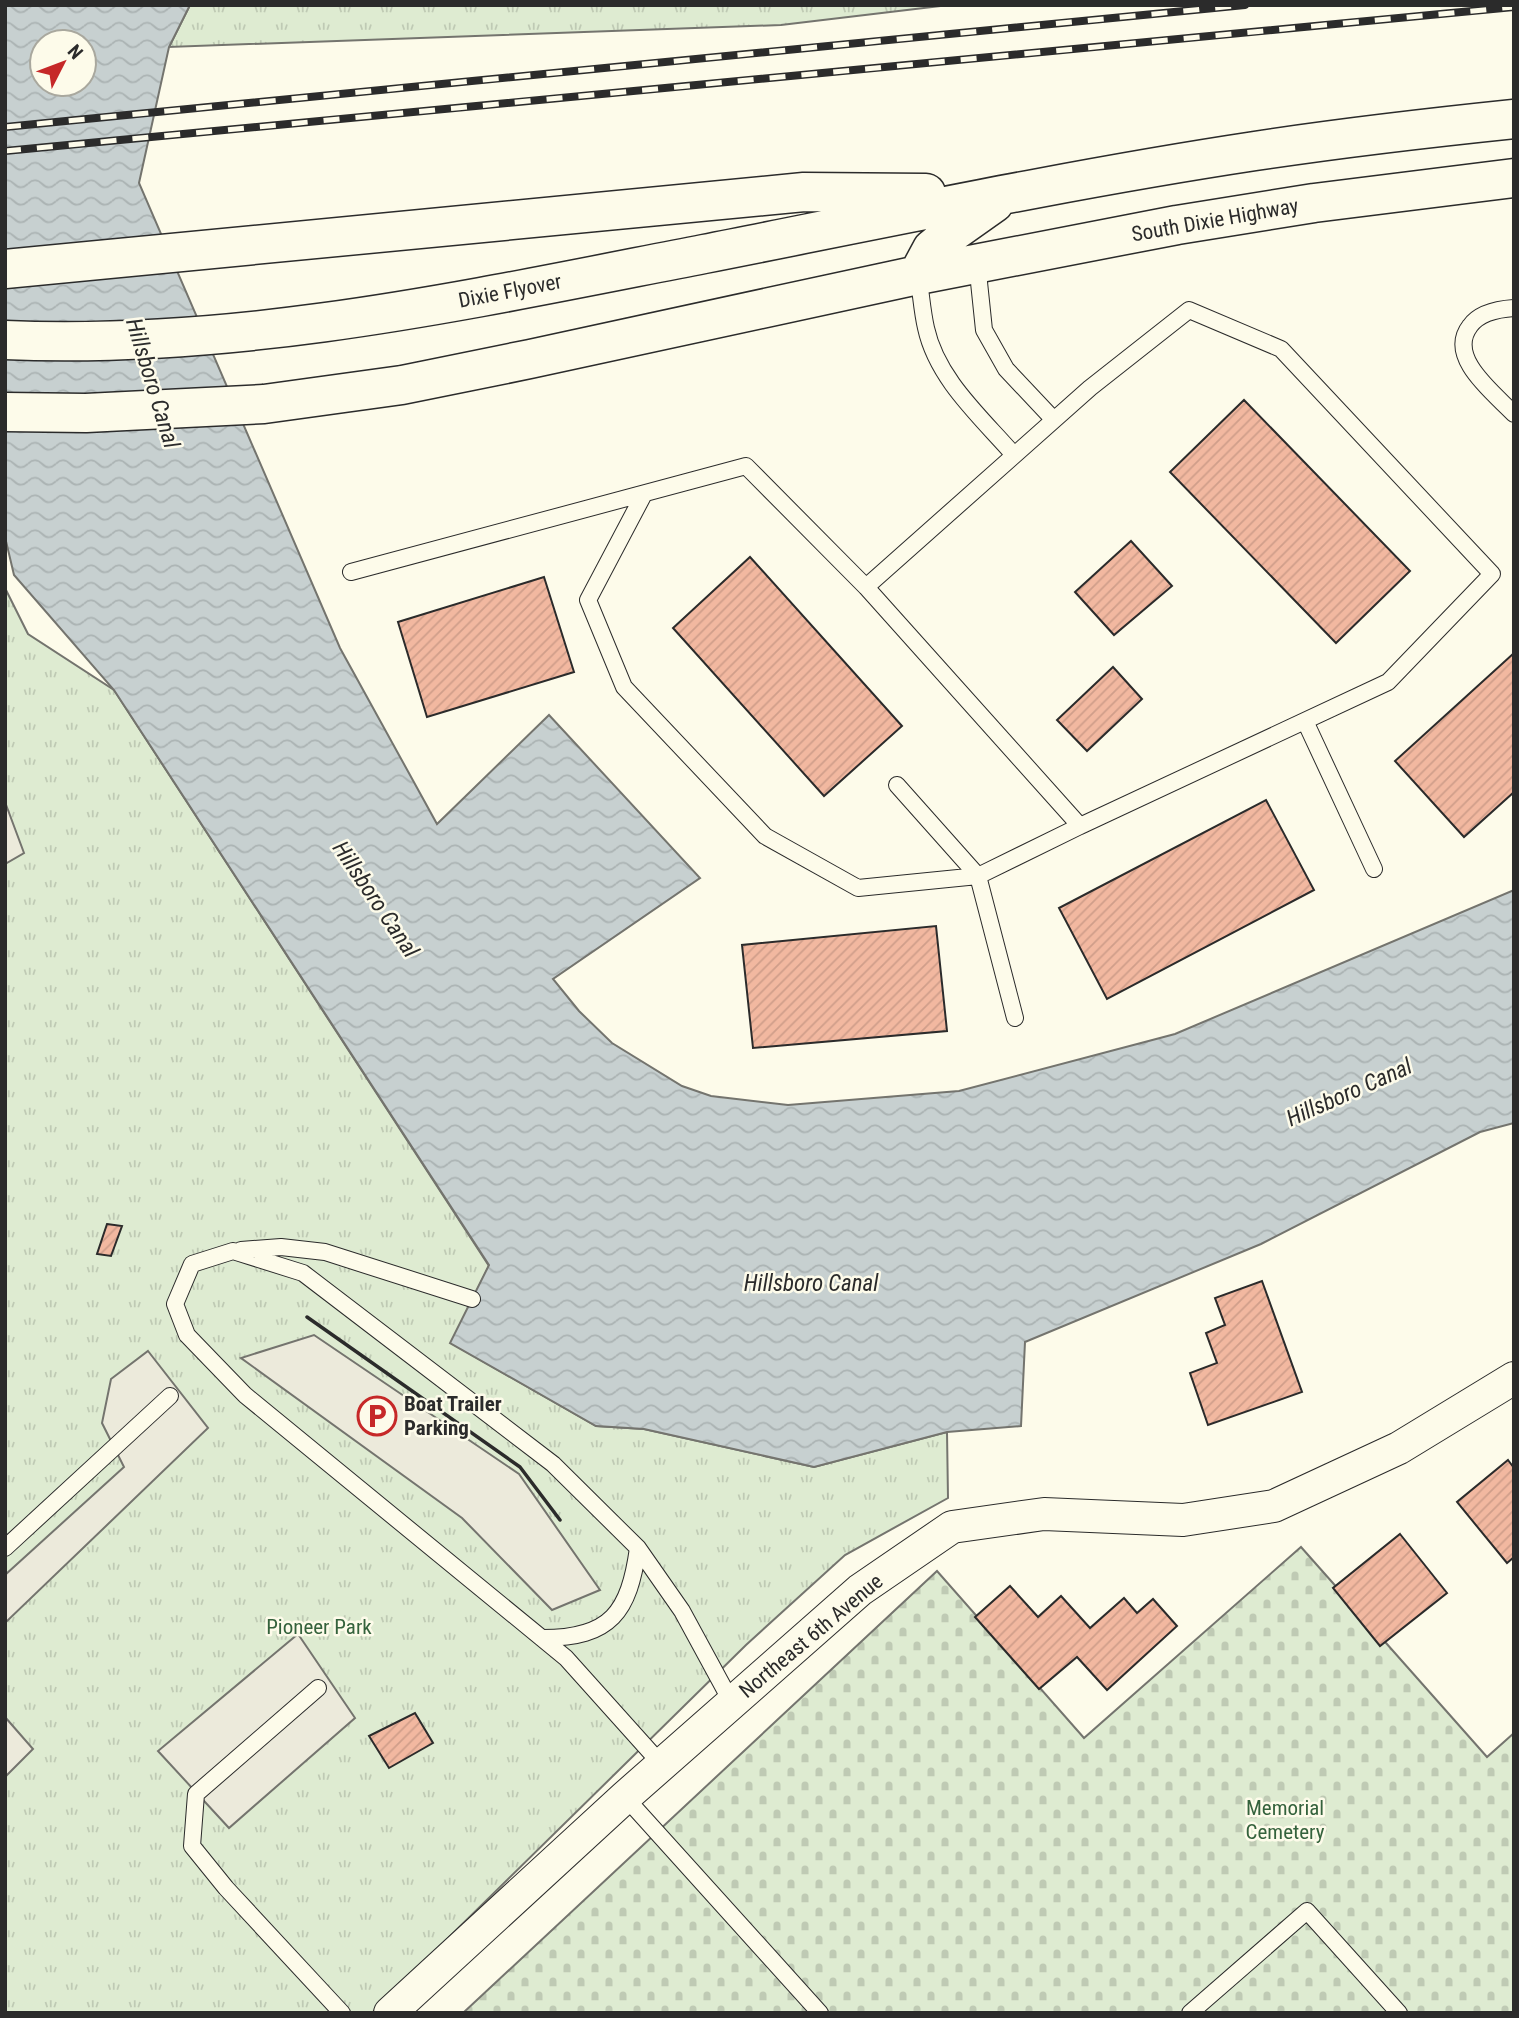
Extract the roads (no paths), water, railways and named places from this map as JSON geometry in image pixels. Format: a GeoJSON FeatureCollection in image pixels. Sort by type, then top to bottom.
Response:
{"type":"FeatureCollection","features":[{"type":"Feature","properties":{"kind":"main road"},"geometry":{"type":"LineString","coordinates":[[5,270],[804,192],[1008,194],[1255,151],[1514,119]]}},
{"type":"Feature","properties":{"kind":"main road","name":"South Dixie Highway"},"geometry":{"type":"LineString","coordinates":[[918,275],[1177,225],[1300,205],[1514,178]]}},
{"type":"Feature","properties":{"kind":"main road"},"geometry":{"type":"LineString","coordinates":[[5,412],[86,413],[264,404],[402,385],[918,275],[932,249],[1008,194]]}},
{"type":"Feature","properties":{"kind":"main road","name":"Dixie Flyover"},"geometry":{"type":"LineString","coordinates":[[5,340],[154,340],[256,333],[356,319],[491,296],[1008,194]]}},
{"type":"Feature","properties":{"kind":"street","name":"Northeast 6th Avenue"},"geometry":{"type":"LineString","coordinates":[[390,2013],[625,1797],[860,1590],[952,1527],[1044,1514],[1183,1520],[1275,1507],[1399,1448],[1514,1378]]}},
{"type":"Feature","properties":{"kind":"lane"},"geometry":{"type":"LineString","coordinates":[[977,263],[984,330],[1006,369],[1054,420]]}},
{"type":"Feature","properties":{"kind":"lane"},"geometry":{"type":"LineString","coordinates":[[918,275],[926,330],[938,361],[954,387],[1014,455]]}},
{"type":"Feature","properties":{"kind":"lane"},"geometry":{"type":"LineString","coordinates":[[1514,308],[1499,309],[1475,319],[1463,335],[1464,353],[1474,372],[1514,414]]}},
{"type":"Feature","properties":{"kind":"lane"},"geometry":{"type":"LineString","coordinates":[[644,494],[588,600],[624,687],[765,836],[858,888],[978,876],[1388,682],[1492,574],[1281,349],[1189,310],[1090,388],[866,587]]}},
{"type":"Feature","properties":{"kind":"lane"},"geometry":{"type":"LineString","coordinates":[[351,572],[746,466],[866,587],[1080,826]]}},
{"type":"Feature","properties":{"kind":"lane"},"geometry":{"type":"LineString","coordinates":[[1304,721],[1374,869]]}},
{"type":"Feature","properties":{"kind":"lane"},"geometry":{"type":"LineString","coordinates":[[897,785],[978,876],[1014,1018]]}},
{"type":"Feature","properties":{"kind":"lane"},"geometry":{"type":"LineString","coordinates":[[472,1298],[325,1252],[281,1247],[233,1251],[192,1264],[175,1304],[187,1335],[245,1395],[566,1658],[662,1765]]}},
{"type":"Feature","properties":{"kind":"lane"},"geometry":{"type":"LineString","coordinates":[[233,1251],[303,1273],[553,1464],[638,1548],[682,1611],[733,1703]]}},
{"type":"Feature","properties":{"kind":"lane"},"geometry":{"type":"LineString","coordinates":[[5,1548],[170,1396]]}},
{"type":"Feature","properties":{"kind":"lane"},"geometry":{"type":"LineString","coordinates":[[542,1638],[568,1638],[601,1628],[626,1601],[634,1577],[638,1548]]}},
{"type":"Feature","properties":{"kind":"lane"},"geometry":{"type":"LineString","coordinates":[[318,1688],[196,1794],[192,1846],[226,1888],[342,2013]]}},
{"type":"Feature","properties":{"kind":"lane"},"geometry":{"type":"LineString","coordinates":[[625,1797],[820,2013]]}},
{"type":"Feature","properties":{"kind":"lane"},"geometry":{"type":"LineString","coordinates":[[1190,2013],[1307,1911],[1399,2013]]}},
{"type":"Feature","properties":{"kind":"water","name":"Hillsboro Canal"},"geometry":{"type":"Polygon","coordinates":[[[5,5],[190,5],[169,47],[139,183],[340,648],[437,824],[549,715],[700,878],[553,979],[579,1011],[612,1043],[682,1086],[711,1096],[788,1105],[959,1091],[1175,1034],[1514,890],[1514,1123],[1480,1132],[1261,1244],[1025,1342],[1021,1426],[947,1432],[814,1467],[644,1429],[596,1426],[450,1343],[489,1265],[114,690],[14,575],[5,537],[5,5]]]}},
{"type":"Feature","properties":{"kind":"railway"},"geometry":{"type":"LineString","coordinates":[[5,127],[1245,5]]}},
{"type":"Feature","properties":{"kind":"railway"},"geometry":{"type":"LineString","coordinates":[[5,151],[1514,7]]}},
{"type":"Feature","properties":{"kind":"place","name":"Boat Trailer Parking"},"geometry":{"type":"Point","coordinates":[377,1416]}},
{"type":"Feature","properties":{"kind":"park label","name":"Pioneer Park"},"geometry":{"type":"Point","coordinates":[319,1627]}},
{"type":"Feature","properties":{"kind":"park label","name":"Memorial Cemetery"},"geometry":{"type":"Point","coordinates":[1285,1820]}}]}
